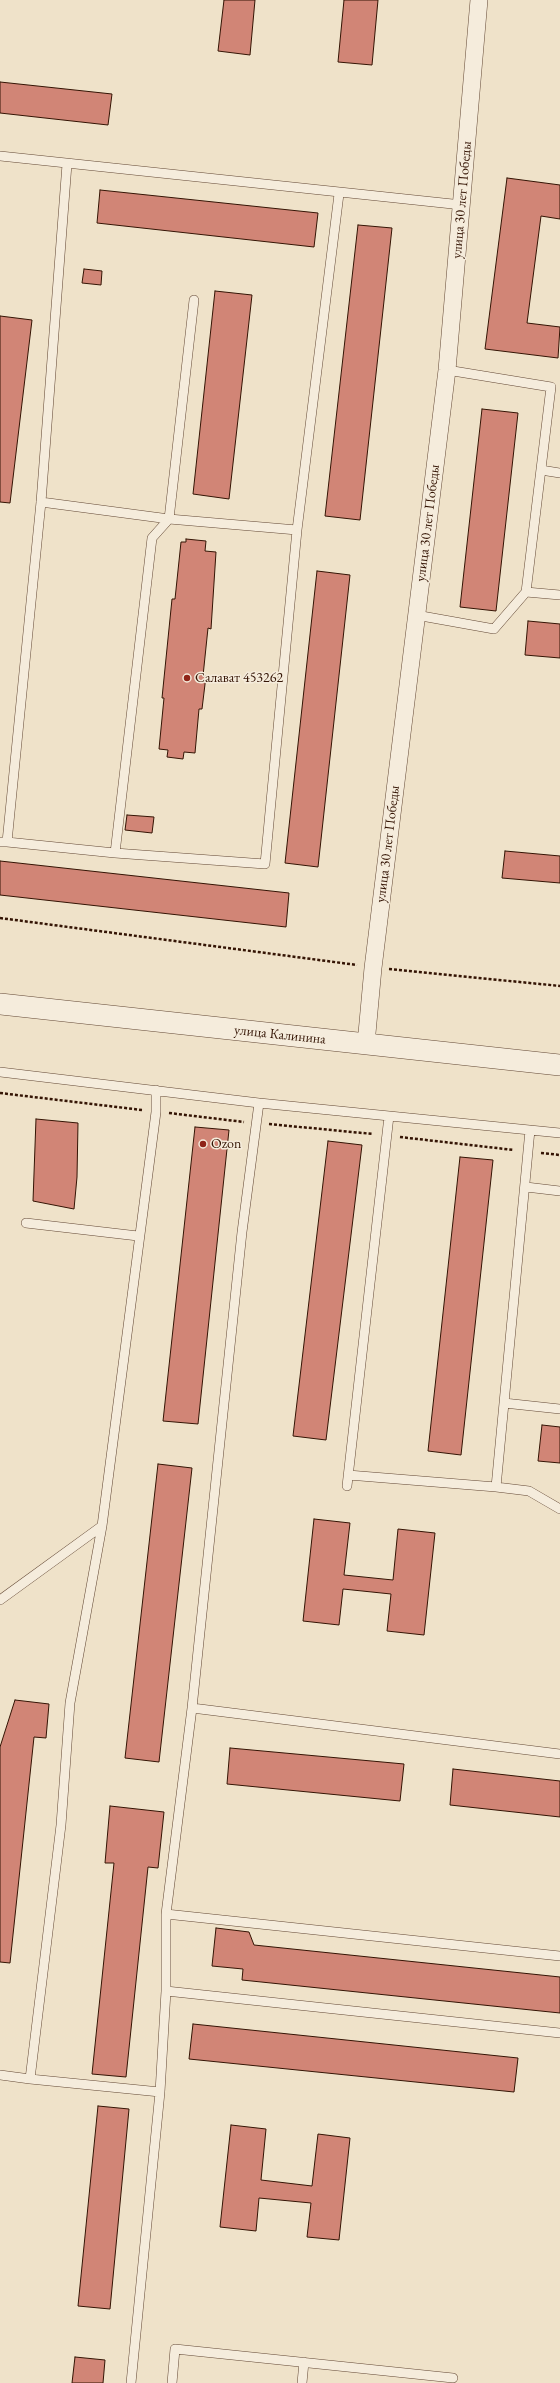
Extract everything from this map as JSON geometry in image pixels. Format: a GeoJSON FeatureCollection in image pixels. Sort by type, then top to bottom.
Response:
{"type":"FeatureCollection","features":[{"type":"Feature","properties":{"kind":"street","name":"улица 30 лет Победы"},"geometry":{"type":"LineString","coordinates":[[366,1044],[373,968],[447,370],[479,0]]}},
{"type":"Feature","properties":{"kind":"street","name":"улица Калинина"},"geometry":{"type":"LineString","coordinates":[[0,1004],[560,1066]]}},
{"type":"Feature","properties":{"kind":"lane"},"geometry":{"type":"LineString","coordinates":[[0,156],[339,194],[462,206]]}},
{"type":"Feature","properties":{"kind":"lane"},"geometry":{"type":"LineString","coordinates":[[67,164],[41,502],[3,842],[115,853],[265,864],[297,530],[339,194]]}},
{"type":"Feature","properties":{"kind":"lane"},"geometry":{"type":"LineString","coordinates":[[115,853],[152,538],[169,519],[194,300]]}},
{"type":"Feature","properties":{"kind":"lane"},"geometry":{"type":"LineString","coordinates":[[447,370],[551,386],[560,383]]}},
{"type":"Feature","properties":{"kind":"lane"},"geometry":{"type":"LineString","coordinates":[[416,615],[494,629],[526,592],[551,386]]}},
{"type":"Feature","properties":{"kind":"lane"},"geometry":{"type":"LineString","coordinates":[[541,470],[560,473]]}},
{"type":"Feature","properties":{"kind":"lane"},"geometry":{"type":"LineString","coordinates":[[41,502],[169,519],[297,530]]}},
{"type":"Feature","properties":{"kind":"lane"},"geometry":{"type":"LineString","coordinates":[[526,592],[560,595]]}},
{"type":"Feature","properties":{"kind":"lane"},"geometry":{"type":"LineString","coordinates":[[0,1072],[259,1103],[560,1133]]}},
{"type":"Feature","properties":{"kind":"lane"},"geometry":{"type":"LineString","coordinates":[[30,2079],[61,1825],[70,1703],[102,1526],[138,1236],[156,1112],[156,1090]]}},
{"type":"Feature","properties":{"kind":"lane"},"geometry":{"type":"LineString","coordinates":[[131,2383],[160,2092],[166,1991],[166,1914],[192,1708],[241,1240],[255,1123],[259,1103]]}},
{"type":"Feature","properties":{"kind":"lane"},"geometry":{"type":"LineString","coordinates":[[347,1486],[390,1116]]}},
{"type":"Feature","properties":{"kind":"lane"},"geometry":{"type":"LineString","coordinates":[[496,1487],[530,1151],[530,1130]]}},
{"type":"Feature","properties":{"kind":"lane"},"geometry":{"type":"LineString","coordinates":[[526,1187],[560,1191]]}},
{"type":"Feature","properties":{"kind":"lane"},"geometry":{"type":"LineString","coordinates":[[26,1222],[138,1236]]}},
{"type":"Feature","properties":{"kind":"lane"},"geometry":{"type":"LineString","coordinates":[[504,1403],[560,1409]]}},
{"type":"Feature","properties":{"kind":"lane"},"geometry":{"type":"LineString","coordinates":[[348,1475],[529,1491],[560,1509]]}},
{"type":"Feature","properties":{"kind":"lane"},"geometry":{"type":"LineString","coordinates":[[0,1600],[102,1526]]}},
{"type":"Feature","properties":{"kind":"lane"},"geometry":{"type":"LineString","coordinates":[[192,1708],[560,1754]]}},
{"type":"Feature","properties":{"kind":"lane"},"geometry":{"type":"LineString","coordinates":[[166,1914],[560,1956]]}},
{"type":"Feature","properties":{"kind":"lane"},"geometry":{"type":"LineString","coordinates":[[166,1991],[560,2033]]}},
{"type":"Feature","properties":{"kind":"lane"},"geometry":{"type":"LineString","coordinates":[[0,2075],[160,2092]]}},
{"type":"Feature","properties":{"kind":"lane"},"geometry":{"type":"LineString","coordinates":[[172,2383],[175,2349],[452,2378]]}},
{"type":"Feature","properties":{"kind":"lane"},"geometry":{"type":"LineString","coordinates":[[302,2383],[304,2362]]}},
{"type":"Feature","properties":{"kind":"path"},"geometry":{"type":"LineString","coordinates":[[0,918],[373,968],[560,986]]}},
{"type":"Feature","properties":{"kind":"path"},"geometry":{"type":"LineString","coordinates":[[0,1093],[255,1123],[388,1135],[560,1155]]}},
{"type":"Feature","properties":{"kind":"building"},"geometry":{"type":"Polygon","coordinates":[[[224,0],[255,0],[250,55],[218,51],[224,0]]]}},
{"type":"Feature","properties":{"kind":"building"},"geometry":{"type":"Polygon","coordinates":[[[344,0],[378,0],[372,65],[338,62],[344,0]]]}},
{"type":"Feature","properties":{"kind":"building"},"geometry":{"type":"Polygon","coordinates":[[[0,82],[112,94],[108,125],[0,113],[0,82]]]}},
{"type":"Feature","properties":{"kind":"building"},"geometry":{"type":"Polygon","coordinates":[[[507,178],[560,185],[560,219],[541,216],[527,323],[560,327],[558,358],[485,349],[507,178]]]}},
{"type":"Feature","properties":{"kind":"building"},"geometry":{"type":"Polygon","coordinates":[[[100,190],[318,213],[314,247],[97,223],[100,190]]]}},
{"type":"Feature","properties":{"kind":"building"},"geometry":{"type":"Polygon","coordinates":[[[358,225],[392,228],[360,520],[325,516],[358,225]]]}},
{"type":"Feature","properties":{"kind":"building"},"geometry":{"type":"Polygon","coordinates":[[[84,269],[102,271],[101,285],[82,283],[84,269]]]}},
{"type":"Feature","properties":{"kind":"building"},"geometry":{"type":"Polygon","coordinates":[[[215,291],[252,295],[229,499],[193,494],[215,291]]]}},
{"type":"Feature","properties":{"kind":"building"},"geometry":{"type":"Polygon","coordinates":[[[0,316],[32,320],[10,503],[0,502],[0,316]]]}},
{"type":"Feature","properties":{"kind":"building"},"geometry":{"type":"Polygon","coordinates":[[[482,409],[518,413],[496,611],[460,607],[482,409]]]}},
{"type":"Feature","properties":{"kind":"building"},"geometry":{"type":"Polygon","coordinates":[[[186,539],[206,541],[205,551],[216,552],[211,629],[208,628],[203,676],[206,676],[202,709],[199,709],[195,753],[184,752],[183,759],[167,757],[168,750],[159,749],[164,698],[162,698],[172,599],[175,599],[181,542],[186,542],[186,539]]]}},
{"type":"Feature","properties":{"kind":"building"},"geometry":{"type":"Polygon","coordinates":[[[317,571],[350,575],[318,867],[285,863],[317,571]]]}},
{"type":"Feature","properties":{"kind":"building"},"geometry":{"type":"Polygon","coordinates":[[[528,621],[560,624],[560,658],[525,655],[528,621]]]}},
{"type":"Feature","properties":{"kind":"building"},"geometry":{"type":"Polygon","coordinates":[[[127,815],[154,817],[152,833],[125,830],[127,815]]]}},
{"type":"Feature","properties":{"kind":"building"},"geometry":{"type":"Polygon","coordinates":[[[505,851],[560,856],[560,883],[502,878],[505,851]]]}},
{"type":"Feature","properties":{"kind":"building"},"geometry":{"type":"Polygon","coordinates":[[[0,861],[289,893],[286,927],[0,895],[0,861]]]}},
{"type":"Feature","properties":{"kind":"building"},"geometry":{"type":"Polygon","coordinates":[[[36,1119],[78,1123],[77,1177],[74,1209],[33,1201],[36,1119]]]}},
{"type":"Feature","properties":{"kind":"building"},"geometry":{"type":"Polygon","coordinates":[[[195,1127],[229,1130],[198,1424],[163,1421],[195,1127]]]}},
{"type":"Feature","properties":{"kind":"building"},"geometry":{"type":"Polygon","coordinates":[[[328,1141],[362,1145],[326,1440],[293,1436],[328,1141]]]}},
{"type":"Feature","properties":{"kind":"building"},"geometry":{"type":"Polygon","coordinates":[[[460,1157],[493,1160],[461,1455],[428,1451],[460,1157]]]}},
{"type":"Feature","properties":{"kind":"building"},"geometry":{"type":"Polygon","coordinates":[[[542,1425],[560,1427],[560,1463],[538,1461],[542,1425]]]}},
{"type":"Feature","properties":{"kind":"building"},"geometry":{"type":"Polygon","coordinates":[[[158,1464],[192,1468],[159,1762],[125,1758],[158,1464]]]}},
{"type":"Feature","properties":{"kind":"building"},"geometry":{"type":"Polygon","coordinates":[[[314,1519],[350,1523],[344,1575],[393,1580],[398,1529],[435,1533],[424,1635],[387,1631],[391,1594],[343,1589],[339,1625],[303,1621],[314,1519]]]}},
{"type":"Feature","properties":{"kind":"building"},"geometry":{"type":"Polygon","coordinates":[[[15,1700],[49,1704],[46,1738],[34,1737],[10,1963],[0,1962],[0,1747],[15,1700]]]}},
{"type":"Feature","properties":{"kind":"building"},"geometry":{"type":"Polygon","coordinates":[[[230,1748],[404,1764],[400,1801],[227,1784],[230,1748]]]}},
{"type":"Feature","properties":{"kind":"building"},"geometry":{"type":"Polygon","coordinates":[[[453,1769],[560,1781],[560,1817],[450,1805],[453,1769]]]}},
{"type":"Feature","properties":{"kind":"building"},"geometry":{"type":"Polygon","coordinates":[[[110,1806],[164,1812],[158,1868],[148,1867],[126,2077],[92,2074],[114,1863],[105,1863],[110,1806]]]}},
{"type":"Feature","properties":{"kind":"building"},"geometry":{"type":"Polygon","coordinates":[[[216,1928],[249,1932],[254,1945],[560,1977],[560,2013],[242,1980],[243,1969],[212,1966],[216,1928]]]}},
{"type":"Feature","properties":{"kind":"building"},"geometry":{"type":"Polygon","coordinates":[[[193,2024],[518,2058],[514,2092],[189,2059],[193,2024]]]}},
{"type":"Feature","properties":{"kind":"building"},"geometry":{"type":"Polygon","coordinates":[[[98,2106],[129,2109],[110,2309],[78,2306],[98,2106]]]}},
{"type":"Feature","properties":{"kind":"building"},"geometry":{"type":"Polygon","coordinates":[[[231,2125],[266,2129],[261,2180],[312,2186],[318,2134],[350,2138],[339,2240],[307,2237],[311,2203],[259,2198],[256,2231],[220,2227],[231,2125]]]}},
{"type":"Feature","properties":{"kind":"building"},"geometry":{"type":"Polygon","coordinates":[[[75,2357],[105,2360],[103,2383],[72,2383],[75,2357]]]}},
{"type":"Feature","properties":{"kind":"place","name":"Салават 453262"},"geometry":{"type":"Point","coordinates":[187,678]}},
{"type":"Feature","properties":{"kind":"place","name":"Ozon"},"geometry":{"type":"Point","coordinates":[203,1144]}}]}
